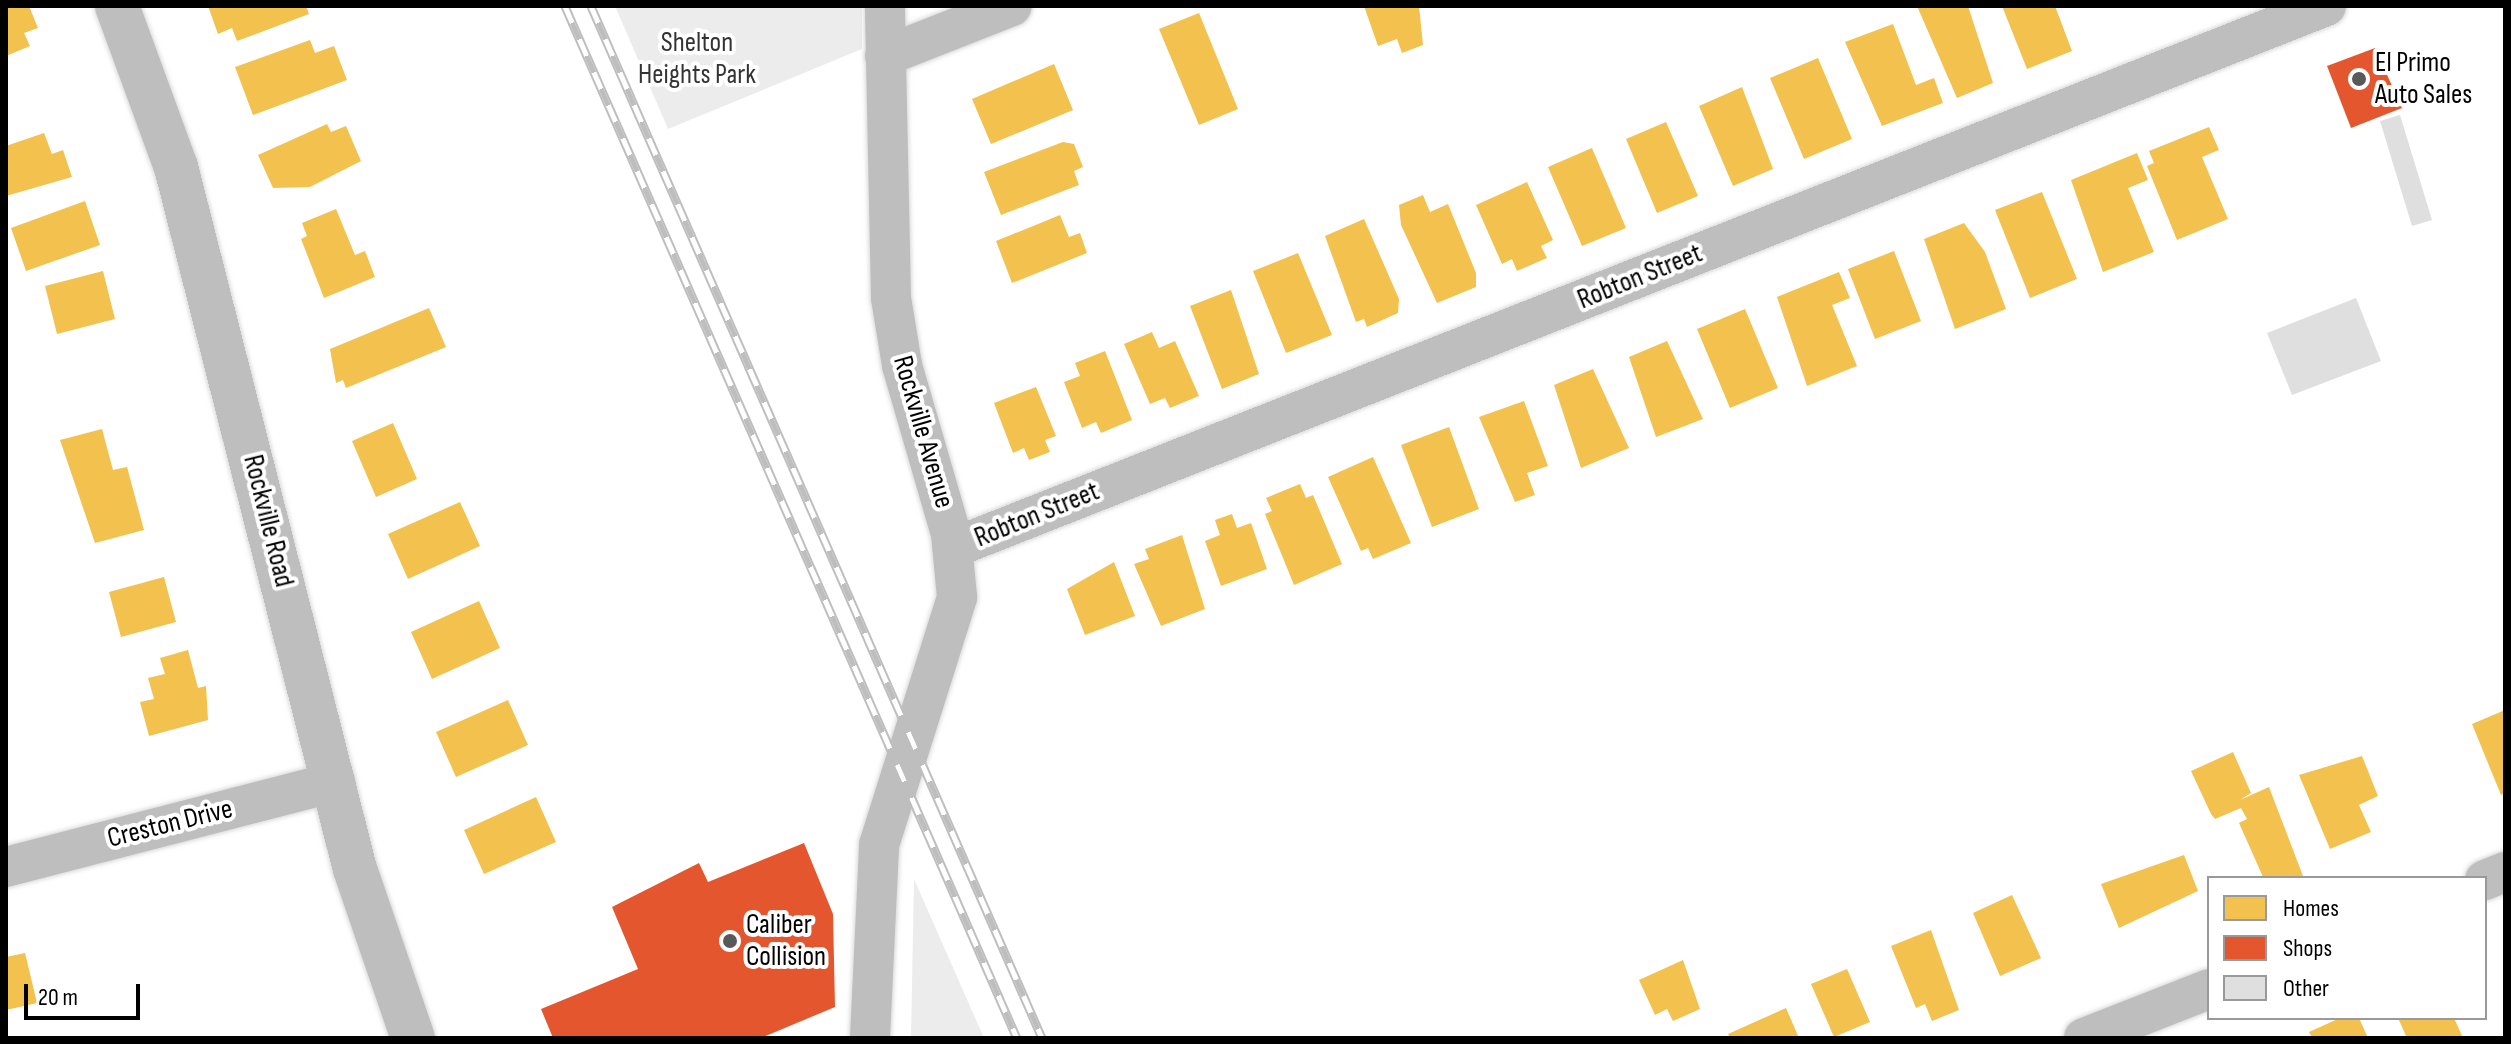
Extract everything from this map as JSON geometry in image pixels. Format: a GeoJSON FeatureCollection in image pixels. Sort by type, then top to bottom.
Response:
{"type":"FeatureCollection","features":[{"type":"Feature","properties":{"kind":"main road","name":"Rockville Road"},"geometry":{"type":"LineString","coordinates":[[117,6],[190,214],[373,926],[413,1038]]}},
{"type":"Feature","properties":{"kind":"street","name":"Rockville Avenue"},"geometry":{"type":"LineString","coordinates":[[870,1038],[879,845],[950,628],[953,548],[891,298],[885,6]]}},
{"type":"Feature","properties":{"kind":"street"},"geometry":{"type":"LineString","coordinates":[[885,56],[1012,6]]}},
{"type":"Feature","properties":{"kind":"street","name":"Robton Street"},"geometry":{"type":"LineString","coordinates":[[953,548],[2326,6]]}},
{"type":"Feature","properties":{"kind":"street","name":"Creston Drive"},"geometry":{"type":"LineString","coordinates":[[6,867],[335,782]]}},
{"type":"Feature","properties":{"kind":"street"},"geometry":{"type":"LineString","coordinates":[[2084,1038],[2207,990]]}},
{"type":"Feature","properties":{"kind":"green space","name":"Shelton Heights Park"},"geometry":{"type":"Polygon","coordinates":[[[615,6],[862,6],[862,49],[668,129],[615,6]]]}},
{"type":"Feature","properties":{"kind":"green space"},"geometry":{"type":"Polygon","coordinates":[[[914,879],[984,1038],[911,1038],[914,879]]]}},
{"type":"Feature","properties":{"kind":"building: Homes"},"geometry":{"type":"Polygon","coordinates":[[[6,6],[29,6],[38,28],[24,33],[30,46],[6,56],[6,6]]]}},
{"type":"Feature","properties":{"kind":"building: Homes"},"geometry":{"type":"Polygon","coordinates":[[[208,6],[306,6],[309,14],[237,41],[232,28],[218,34],[208,6]]]}},
{"type":"Feature","properties":{"kind":"building: Homes"},"geometry":{"type":"Polygon","coordinates":[[[1364,6],[1419,6],[1423,45],[1402,53],[1397,39],[1378,46],[1364,6]]]}},
{"type":"Feature","properties":{"kind":"building: Homes"},"geometry":{"type":"Polygon","coordinates":[[[1917,6],[1968,6],[1993,83],[1957,98],[1917,6]]]}},
{"type":"Feature","properties":{"kind":"building: Homes"},"geometry":{"type":"Polygon","coordinates":[[[2002,6],[2055,6],[2072,51],[2027,69],[2002,6]]]}},
{"type":"Feature","properties":{"kind":"building: Homes"},"geometry":{"type":"Polygon","coordinates":[[[1199,13],[1238,109],[1199,125],[1159,29],[1199,13]]]}},
{"type":"Feature","properties":{"kind":"building: Homes"},"geometry":{"type":"Polygon","coordinates":[[[1893,24],[1916,85],[1934,78],[1943,103],[1882,126],[1845,42],[1893,24]]]}},
{"type":"Feature","properties":{"kind":"building: Homes"},"geometry":{"type":"Polygon","coordinates":[[[310,40],[315,53],[334,46],[347,80],[253,115],[235,67],[310,40]]]}},
{"type":"Feature","properties":{"kind":"building: Homes"},"geometry":{"type":"Polygon","coordinates":[[[1818,58],[1852,139],[1804,159],[1770,78],[1818,58]]]}},
{"type":"Feature","properties":{"kind":"building: Homes"},"geometry":{"type":"Polygon","coordinates":[[[1054,64],[1073,110],[991,144],[972,99],[1054,64]]]}},
{"type":"Feature","properties":{"kind":"building: Homes"},"geometry":{"type":"Polygon","coordinates":[[[1742,87],[1773,169],[1733,186],[1699,106],[1742,87]]]}},
{"type":"Feature","properties":{"kind":"building: Homes"},"geometry":{"type":"Polygon","coordinates":[[[1666,122],[1698,196],[1657,213],[1626,139],[1666,122]]]}},
{"type":"Feature","properties":{"kind":"building: Homes"},"geometry":{"type":"Polygon","coordinates":[[[327,124],[331,132],[346,126],[361,161],[310,187],[273,188],[258,155],[327,124]]]}},
{"type":"Feature","properties":{"kind":"building: Homes"},"geometry":{"type":"Polygon","coordinates":[[[2209,127],[2219,150],[2202,157],[2228,219],[2177,240],[2147,166],[2154,163],[2149,151],[2209,127]]]}},
{"type":"Feature","properties":{"kind":"building: Homes"},"geometry":{"type":"Polygon","coordinates":[[[44,133],[52,154],[63,150],[72,177],[6,196],[6,146],[44,133]]]}},
{"type":"Feature","properties":{"kind":"building: Homes"},"geometry":{"type":"Polygon","coordinates":[[[1063,142],[1074,144],[1083,167],[1074,171],[1079,185],[1001,215],[984,172],[1063,142]]]}},
{"type":"Feature","properties":{"kind":"building: Homes"},"geometry":{"type":"Polygon","coordinates":[[[1592,148],[1626,228],[1582,246],[1548,167],[1592,148]]]}},
{"type":"Feature","properties":{"kind":"building: Homes"},"geometry":{"type":"Polygon","coordinates":[[[2137,153],[2148,180],[2128,188],[2154,252],[2103,272],[2071,180],[2137,153]]]}},
{"type":"Feature","properties":{"kind":"building: Homes"},"geometry":{"type":"Polygon","coordinates":[[[1527,182],[1553,240],[1541,246],[1547,258],[1517,271],[1512,259],[1502,264],[1476,205],[1527,182]]]}},
{"type":"Feature","properties":{"kind":"building: Homes"},"geometry":{"type":"Polygon","coordinates":[[[2042,192],[2077,279],[2030,298],[1995,210],[2042,192]]]}},
{"type":"Feature","properties":{"kind":"building: Homes"},"geometry":{"type":"Polygon","coordinates":[[[1423,195],[1430,212],[1448,204],[1476,273],[1476,287],[1437,303],[1401,225],[1399,205],[1423,195]]]}},
{"type":"Feature","properties":{"kind":"building: Homes"},"geometry":{"type":"Polygon","coordinates":[[[85,201],[100,245],[26,271],[11,228],[85,201]]]}},
{"type":"Feature","properties":{"kind":"building: Homes"},"geometry":{"type":"Polygon","coordinates":[[[336,209],[355,255],[365,251],[375,277],[324,298],[301,239],[307,236],[302,223],[336,209]]]}},
{"type":"Feature","properties":{"kind":"building: Homes"},"geometry":{"type":"Polygon","coordinates":[[[1060,215],[1069,237],[1080,233],[1087,253],[1012,283],[996,241],[1060,215]]]}},
{"type":"Feature","properties":{"kind":"building: Homes"},"geometry":{"type":"Polygon","coordinates":[[[1364,219],[1399,299],[1398,313],[1367,327],[1364,319],[1356,322],[1325,236],[1364,219]]]}},
{"type":"Feature","properties":{"kind":"building: Homes"},"geometry":{"type":"Polygon","coordinates":[[[1964,223],[1985,252],[2006,309],[1955,329],[1924,239],[1964,223]]]}},
{"type":"Feature","properties":{"kind":"building: Homes"},"geometry":{"type":"Polygon","coordinates":[[[1894,251],[1921,321],[1875,339],[1848,269],[1894,251]]]}},
{"type":"Feature","properties":{"kind":"building: Homes"},"geometry":{"type":"Polygon","coordinates":[[[1298,253],[1332,335],[1286,353],[1253,271],[1298,253]]]}},
{"type":"Feature","properties":{"kind":"building: Homes"},"geometry":{"type":"Polygon","coordinates":[[[103,271],[115,319],[57,334],[45,286],[103,271]]]}},
{"type":"Feature","properties":{"kind":"building: Homes"},"geometry":{"type":"Polygon","coordinates":[[[1839,272],[1850,298],[1832,305],[1857,366],[1807,386],[1777,297],[1839,272]]]}},
{"type":"Feature","properties":{"kind":"building: Homes"},"geometry":{"type":"Polygon","coordinates":[[[1231,290],[1259,374],[1222,389],[1190,306],[1231,290]]]}},
{"type":"Feature","properties":{"kind":"building: Homes"},"geometry":{"type":"Polygon","coordinates":[[[429,308],[446,347],[346,388],[343,380],[336,383],[330,349],[429,308]]]}},
{"type":"Feature","properties":{"kind":"building: Homes"},"geometry":{"type":"Polygon","coordinates":[[[1745,309],[1778,388],[1730,408],[1697,329],[1745,309]]]}},
{"type":"Feature","properties":{"kind":"building: Homes"},"geometry":{"type":"Polygon","coordinates":[[[1152,332],[1159,348],[1175,341],[1199,396],[1170,408],[1165,398],[1150,404],[1124,344],[1152,332]]]}},
{"type":"Feature","properties":{"kind":"building: Homes"},"geometry":{"type":"Polygon","coordinates":[[[1667,341],[1703,419],[1656,437],[1629,357],[1667,341]]]}},
{"type":"Feature","properties":{"kind":"building: Homes"},"geometry":{"type":"Polygon","coordinates":[[[1105,351],[1132,420],[1101,433],[1096,422],[1082,428],[1064,382],[1080,376],[1075,363],[1105,351]]]}},
{"type":"Feature","properties":{"kind":"building: Homes"},"geometry":{"type":"Polygon","coordinates":[[[1593,369],[1629,448],[1581,468],[1554,385],[1593,369]]]}},
{"type":"Feature","properties":{"kind":"building: Homes"},"geometry":{"type":"Polygon","coordinates":[[[1036,387],[1056,436],[1045,440],[1050,452],[1029,460],[1024,448],[1013,453],[994,403],[1036,387]]]}},
{"type":"Feature","properties":{"kind":"building: Homes"},"geometry":{"type":"Polygon","coordinates":[[[1524,401],[1548,466],[1527,473],[1535,495],[1515,502],[1479,417],[1524,401]]]}},
{"type":"Feature","properties":{"kind":"building: Homes"},"geometry":{"type":"Polygon","coordinates":[[[393,423],[417,479],[376,497],[352,441],[393,423]]]}},
{"type":"Feature","properties":{"kind":"building: Homes"},"geometry":{"type":"Polygon","coordinates":[[[1449,427],[1479,509],[1432,527],[1401,445],[1449,427]]]}},
{"type":"Feature","properties":{"kind":"building: Homes"},"geometry":{"type":"Polygon","coordinates":[[[102,429],[113,470],[127,467],[144,530],[95,543],[60,440],[102,429]]]}},
{"type":"Feature","properties":{"kind":"building: Homes"},"geometry":{"type":"Polygon","coordinates":[[[1373,457],[1411,543],[1373,559],[1368,548],[1361,551],[1328,477],[1373,457]]]}},
{"type":"Feature","properties":{"kind":"building: Homes"},"geometry":{"type":"Polygon","coordinates":[[[1300,484],[1306,498],[1313,495],[1342,564],[1294,585],[1265,514],[1272,511],[1266,498],[1300,484]]]}},
{"type":"Feature","properties":{"kind":"building: Homes"},"geometry":{"type":"Polygon","coordinates":[[[460,502],[480,546],[408,579],[388,534],[460,502]]]}},
{"type":"Feature","properties":{"kind":"building: Homes"},"geometry":{"type":"Polygon","coordinates":[[[1232,514],[1237,528],[1251,523],[1267,569],[1221,586],[1205,541],[1220,535],[1215,520],[1232,514]]]}},
{"type":"Feature","properties":{"kind":"building: Homes"},"geometry":{"type":"Polygon","coordinates":[[[1182,535],[1205,609],[1161,626],[1134,564],[1149,559],[1145,549],[1182,535]]]}},
{"type":"Feature","properties":{"kind":"building: Homes"},"geometry":{"type":"Polygon","coordinates":[[[1114,562],[1135,616],[1085,635],[1067,589],[1114,562]]]}},
{"type":"Feature","properties":{"kind":"building: Homes"},"geometry":{"type":"Polygon","coordinates":[[[164,577],[176,622],[121,637],[109,592],[164,577]]]}},
{"type":"Feature","properties":{"kind":"building: Homes"},"geometry":{"type":"Polygon","coordinates":[[[479,601],[500,648],[432,679],[411,632],[479,601]]]}},
{"type":"Feature","properties":{"kind":"building: Homes"},"geometry":{"type":"Polygon","coordinates":[[[188,650],[198,688],[206,686],[208,720],[149,736],[140,702],[154,699],[148,678],[165,674],[160,658],[188,650]]]}},
{"type":"Feature","properties":{"kind":"building: Homes"},"geometry":{"type":"Polygon","coordinates":[[[508,700],[528,745],[456,777],[436,732],[508,700]]]}},
{"type":"Feature","properties":{"kind":"building: Homes"},"geometry":{"type":"Polygon","coordinates":[[[2505,710],[2505,793],[2501,795],[2472,724],[2505,710]]]}},
{"type":"Feature","properties":{"kind":"building: Homes"},"geometry":{"type":"Polygon","coordinates":[[[2233,752],[2251,793],[2240,800],[2269,787],[2303,876],[2263,876],[2239,823],[2247,819],[2241,808],[2215,819],[2191,771],[2233,752]]]}},
{"type":"Feature","properties":{"kind":"building: Homes"},"geometry":{"type":"Polygon","coordinates":[[[2362,756],[2378,796],[2359,805],[2371,832],[2330,849],[2299,775],[2362,756]]]}},
{"type":"Feature","properties":{"kind":"building: Homes"},"geometry":{"type":"Polygon","coordinates":[[[536,797],[556,842],[484,874],[464,830],[536,797]]]}},
{"type":"Feature","properties":{"kind":"building: Homes"},"geometry":{"type":"Polygon","coordinates":[[[2184,855],[2198,891],[2119,928],[2101,884],[2184,855]]]}},
{"type":"Feature","properties":{"kind":"building: Homes"},"geometry":{"type":"Polygon","coordinates":[[[2012,895],[2041,958],[2000,976],[1973,913],[2012,895]]]}},
{"type":"Feature","properties":{"kind":"building: Homes"},"geometry":{"type":"Polygon","coordinates":[[[1931,930],[1959,1010],[1932,1021],[1925,1004],[1916,1008],[1891,946],[1931,930]]]}},
{"type":"Feature","properties":{"kind":"building: Homes"},"geometry":{"type":"Polygon","coordinates":[[[25,953],[37,1003],[6,1010],[6,957],[25,953]]]}},
{"type":"Feature","properties":{"kind":"building: Homes"},"geometry":{"type":"Polygon","coordinates":[[[1683,960],[1700,1009],[1673,1021],[1667,1009],[1655,1015],[1639,980],[1683,960]]]}},
{"type":"Feature","properties":{"kind":"building: Homes"},"geometry":{"type":"Polygon","coordinates":[[[1847,969],[1870,1022],[1834,1037],[1811,984],[1847,969]]]}},
{"type":"Feature","properties":{"kind":"building: Homes"},"geometry":{"type":"Polygon","coordinates":[[[1786,1008],[1799,1038],[1730,1038],[1728,1034],[1786,1008]]]}},
{"type":"Feature","properties":{"kind":"building: Homes"},"geometry":{"type":"Polygon","coordinates":[[[2336,1020],[2360,1020],[2368,1038],[2312,1038],[2309,1032],[2336,1020]]]}},
{"type":"Feature","properties":{"kind":"building: Homes"},"geometry":{"type":"Polygon","coordinates":[[[2399,1020],[2455,1020],[2463,1038],[2407,1038],[2399,1020]]]}},
{"type":"Feature","properties":{"kind":"building: Shops","name":"El Primo Auto Sales"},"geometry":{"type":"Polygon","coordinates":[[[2375,48],[2402,108],[2351,128],[2327,66],[2375,48]]]}},
{"type":"Feature","properties":{"kind":"building: Shops","name":"Caliber Collision"},"geometry":{"type":"Polygon","coordinates":[[[804,843],[833,914],[835,1007],[761,1038],[553,1038],[541,1009],[638,969],[612,907],[699,863],[708,882],[804,843]]]}},
{"type":"Feature","properties":{"kind":"building: Other"},"geometry":{"type":"Polygon","coordinates":[[[2400,115],[2432,220],[2412,226],[2380,121],[2400,115]]]}},
{"type":"Feature","properties":{"kind":"building: Other"},"geometry":{"type":"Polygon","coordinates":[[[2356,298],[2381,361],[2292,395],[2267,333],[2356,298]]]}},
{"type":"Feature","properties":{"kind":"railway"},"geometry":{"type":"LineString","coordinates":[[565,6],[1017,1038]]}},
{"type":"Feature","properties":{"kind":"railway"},"geometry":{"type":"LineString","coordinates":[[591,6],[1042,1038]]}},
{"type":"Feature","properties":{"kind":"place","name":"El Primo Auto Sales"},"geometry":{"type":"Point","coordinates":[2359,79]}},
{"type":"Feature","properties":{"kind":"place","name":"Caliber Collision"},"geometry":{"type":"Point","coordinates":[730,941]}}]}
